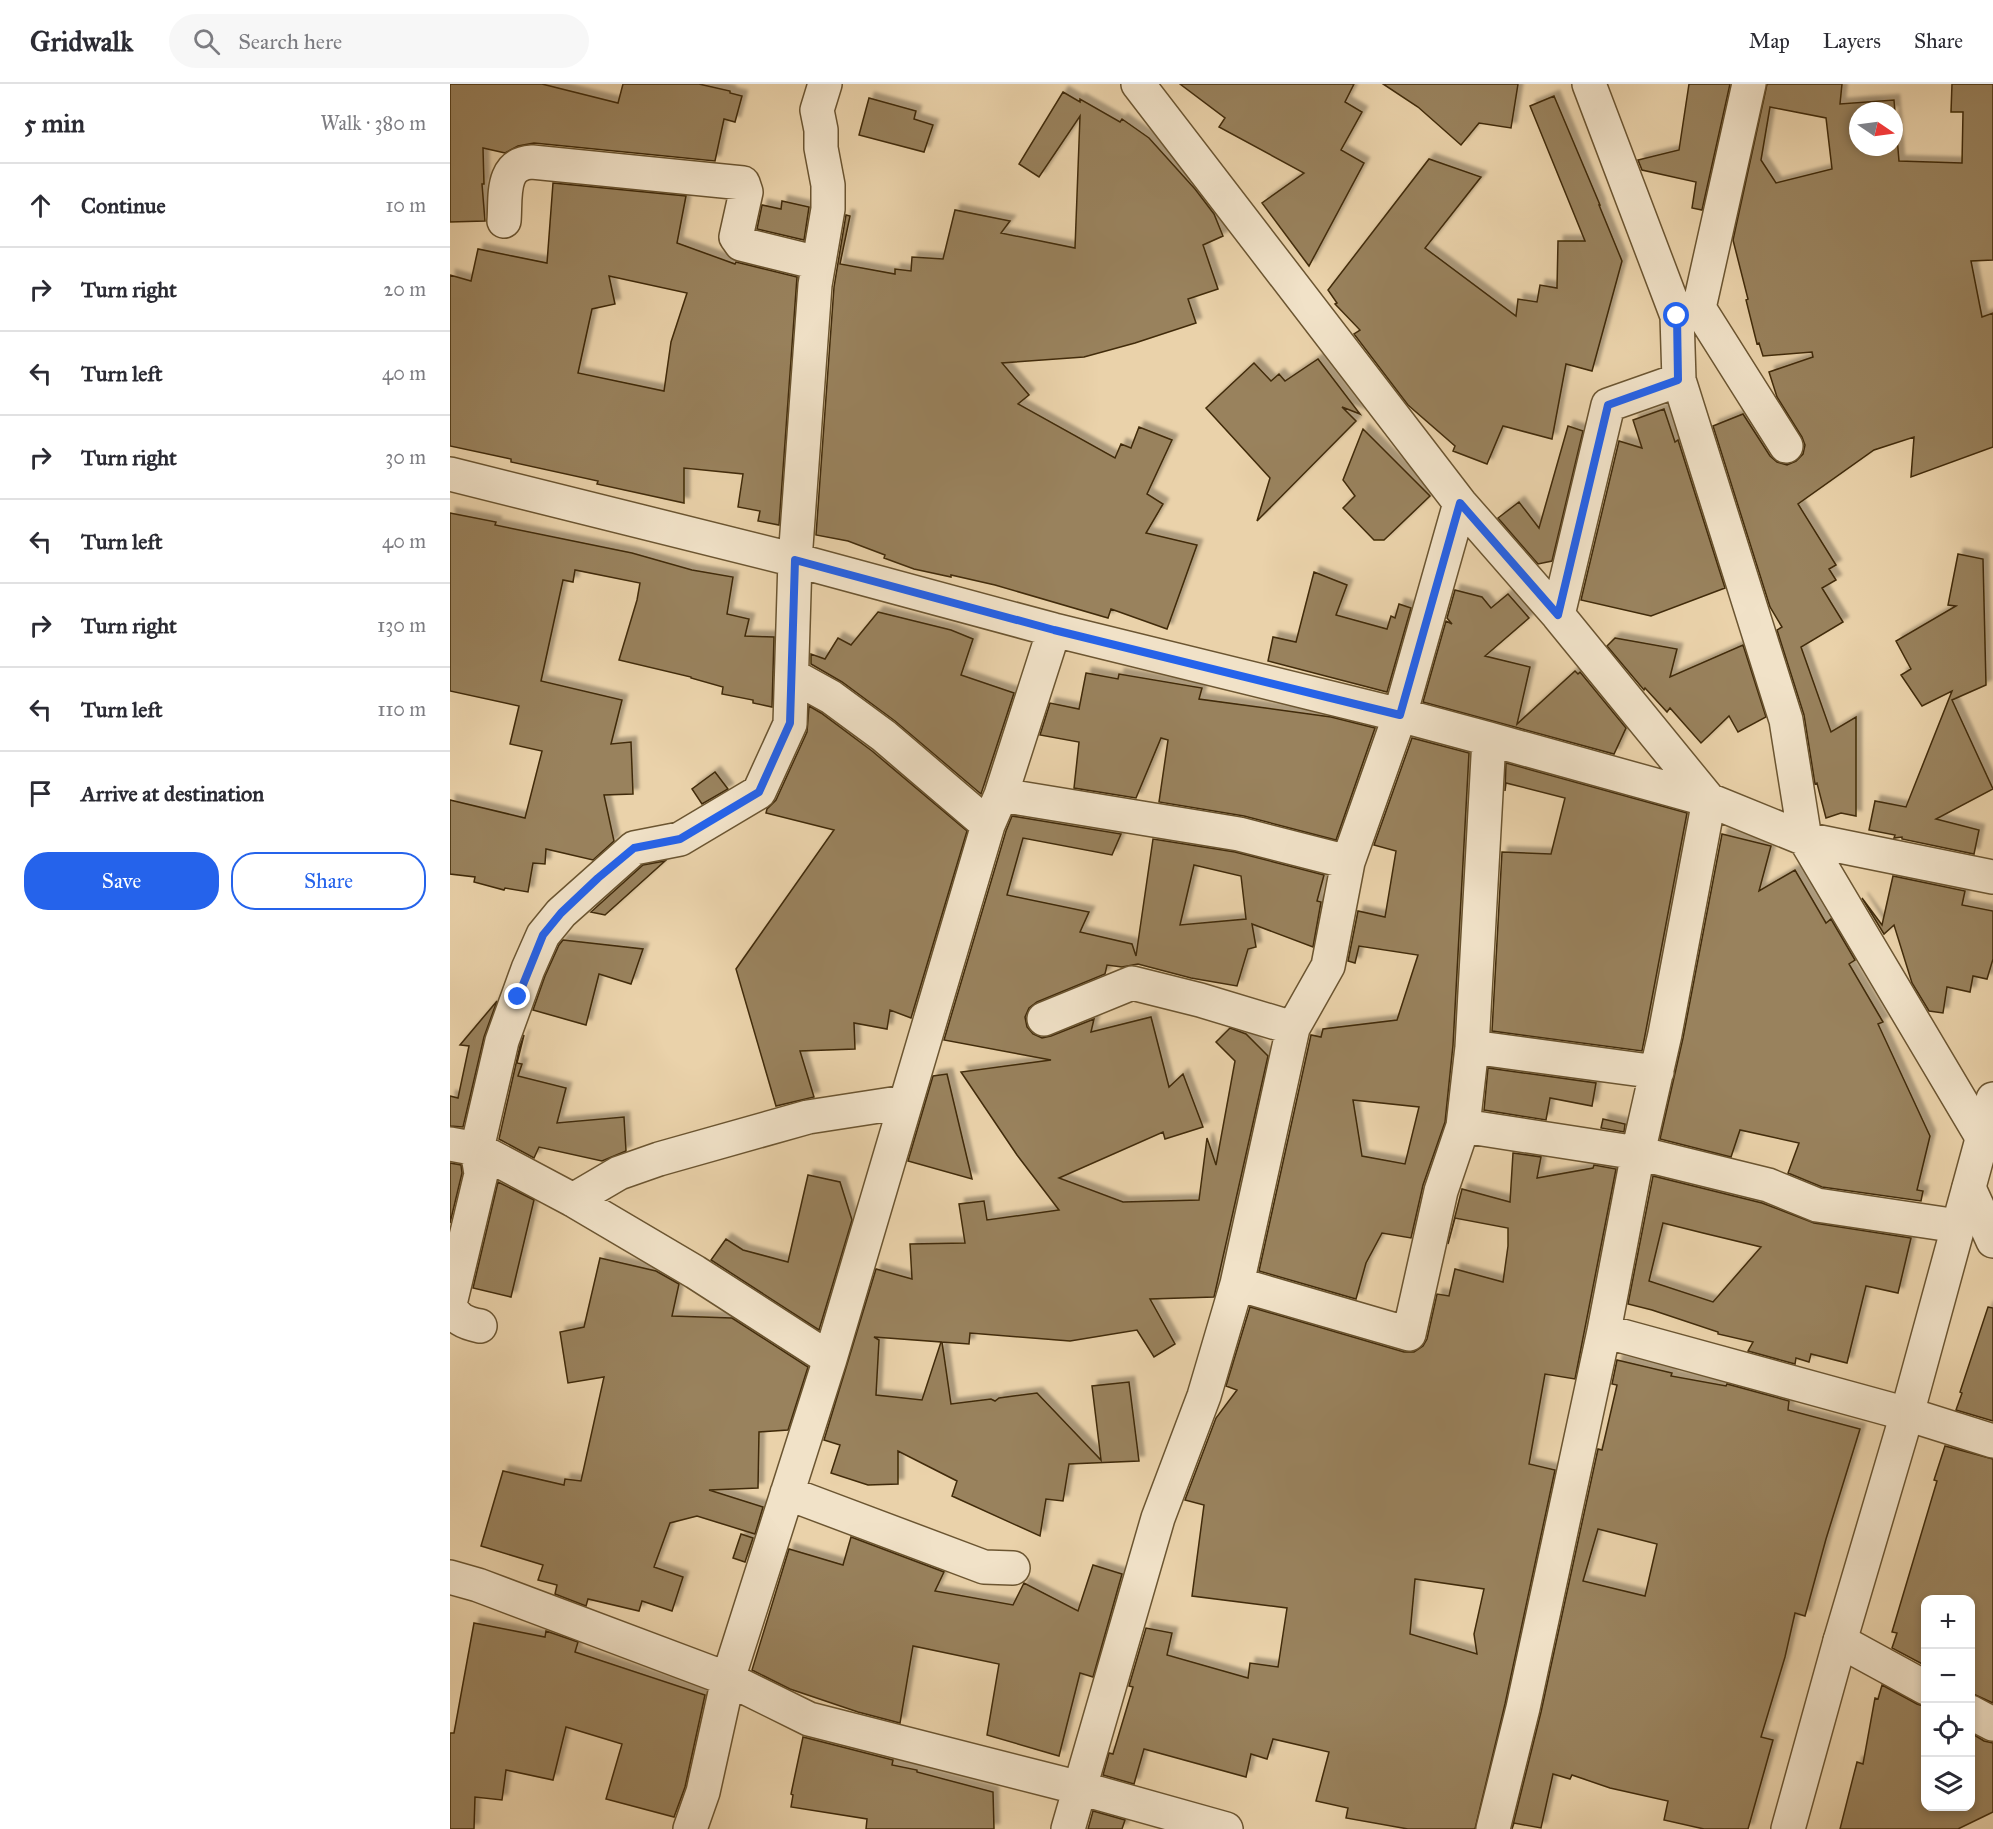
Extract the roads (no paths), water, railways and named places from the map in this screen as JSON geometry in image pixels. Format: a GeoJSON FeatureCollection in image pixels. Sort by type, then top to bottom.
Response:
{"type":"FeatureCollection","features":[{"type":"Feature","properties":{"kind":"street"},"geometry":{"type":"LineString","coordinates":[[464,1147],[543,935],[561,913],[634,848],[680,839],[759,792],[790,723],[795,560],[815,285],[828,209],[828,185],[817,110],[825,84]]}},
{"type":"Feature","properties":{"kind":"street"},"geometry":{"type":"LineString","coordinates":[[1138,84],[1460,503],[1558,615],[1709,800]]}},
{"type":"Feature","properties":{"kind":"street"},"geometry":{"type":"LineString","coordinates":[[1589,84],[1688,312],[1786,446]]}},
{"type":"Feature","properties":{"kind":"street"},"geometry":{"type":"LineString","coordinates":[[1749,84],[1688,312],[1678,380],[1786,720],[1805,839],[1982,1137]]}},
{"type":"Feature","properties":{"kind":"street"},"geometry":{"type":"LineString","coordinates":[[504,221],[507,179],[513,168],[520,163],[532,162],[743,183],[746,192],[736,237],[741,244],[818,263]]}},
{"type":"Feature","properties":{"kind":"street"},"geometry":{"type":"LineString","coordinates":[[1558,615],[1608,405],[1678,380]]}},
{"type":"Feature","properties":{"kind":"street"},"geometry":{"type":"LineString","coordinates":[[450,474],[795,560],[1054,630],[1400,715],[1709,800],[1805,839],[1993,877]]}},
{"type":"Feature","properties":{"kind":"street"},"geometry":{"type":"LineString","coordinates":[[1068,1829],[1158,1518],[1204,1396],[1237,1284],[1293,1028],[1328,966],[1348,862],[1400,715],[1460,503]]}},
{"type":"Feature","properties":{"kind":"street"},"geometry":{"type":"LineString","coordinates":[[690,1829],[703,1792],[728,1678],[830,1359],[988,825],[1054,630]]}},
{"type":"Feature","properties":{"kind":"street"},"geometry":{"type":"LineString","coordinates":[[793,676],[831,697],[884,736],[988,825]]}},
{"type":"Feature","properties":{"kind":"street"},"geometry":{"type":"LineString","coordinates":[[1237,1284],[1409,1334],[1441,1191],[1463,1126],[1472,1047],[1489,739]]}},
{"type":"Feature","properties":{"kind":"street"},"geometry":{"type":"LineString","coordinates":[[1000,795],[1239,834],[1348,862]]}},
{"type":"Feature","properties":{"kind":"street"},"geometry":{"type":"LineString","coordinates":[[1493,1829],[1523,1708],[1604,1331],[1709,800]]}},
{"type":"Feature","properties":{"kind":"street"},"geometry":{"type":"LineString","coordinates":[[1044,1019],[1132,983],[1200,1000],[1293,1028]]}},
{"type":"Feature","properties":{"kind":"street"},"geometry":{"type":"LineString","coordinates":[[1472,1047],[1657,1072]]}},
{"type":"Feature","properties":{"kind":"street"},"geometry":{"type":"LineString","coordinates":[[1788,1829],[1839,1641],[1907,1414],[1993,1099]]}},
{"type":"Feature","properties":{"kind":"street"},"geometry":{"type":"LineString","coordinates":[[573,1200],[619,1173],[670,1156],[808,1117],[906,1102]]}},
{"type":"Feature","properties":{"kind":"street"},"geometry":{"type":"LineString","coordinates":[[1463,1126],[1638,1153],[1768,1185],[1817,1205],[1959,1226]]}},
{"type":"Feature","properties":{"kind":"street"},"geometry":{"type":"LineString","coordinates":[[464,1147],[573,1200],[695,1272],[830,1359]]}},
{"type":"Feature","properties":{"kind":"street"},"geometry":{"type":"LineString","coordinates":[[464,1147],[481,1173],[450,1304],[460,1320],[480,1326]]}},
{"type":"Feature","properties":{"kind":"street"},"geometry":{"type":"LineString","coordinates":[[1969,1188],[1993,1241]]}},
{"type":"Feature","properties":{"kind":"street"},"geometry":{"type":"LineString","coordinates":[[1604,1331],[1907,1414],[1993,1440]]}},
{"type":"Feature","properties":{"kind":"street"},"geometry":{"type":"LineString","coordinates":[[788,1493],[984,1567],[1013,1569]]}},
{"type":"Feature","properties":{"kind":"street"},"geometry":{"type":"LineString","coordinates":[[450,1577],[728,1678],[809,1719],[1080,1788],[1226,1829]]}},
{"type":"Feature","properties":{"kind":"street"},"geometry":{"type":"LineString","coordinates":[[1839,1641],[1921,1685]]}},
{"type":"Feature","properties":{"kind":"street"},"geometry":{"type":"LineString","coordinates":[[1975,1714],[1993,1724]]}}]}
